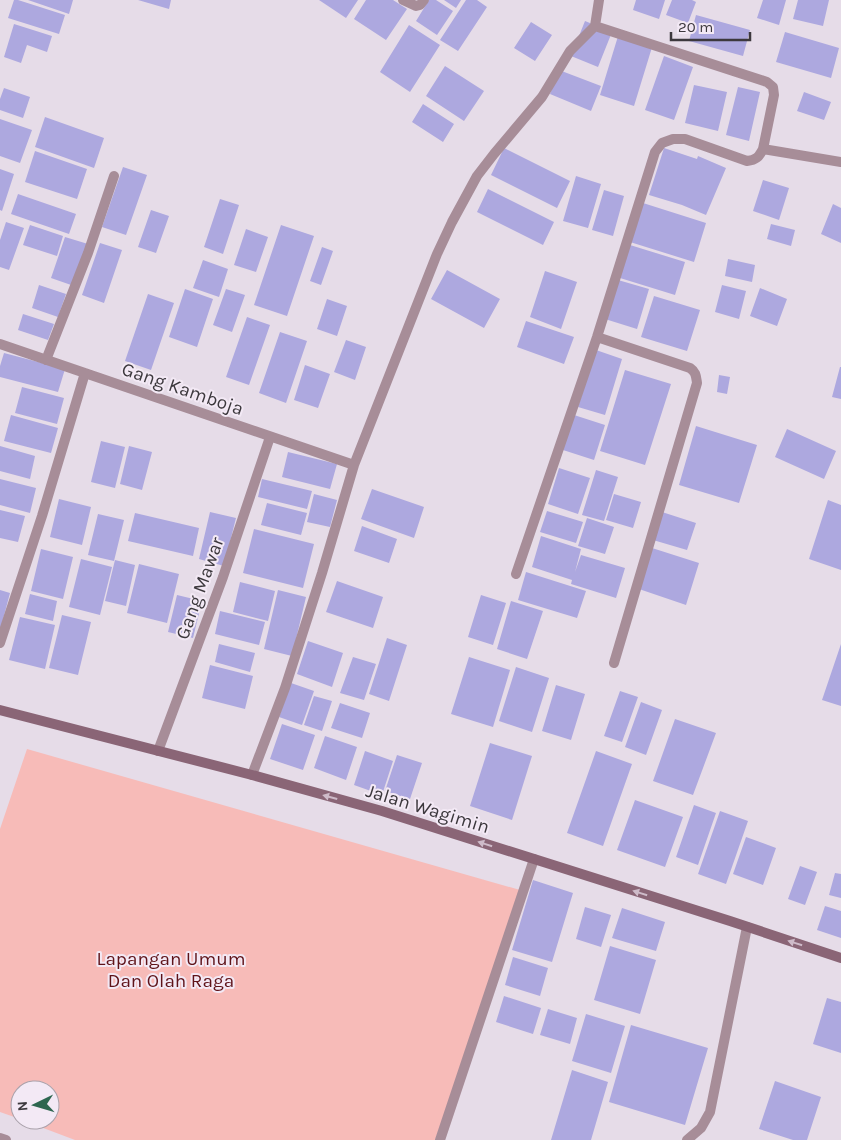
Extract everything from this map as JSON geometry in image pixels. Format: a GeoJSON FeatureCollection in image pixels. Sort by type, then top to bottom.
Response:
{"type":"FeatureCollection","features":[{"type":"Feature","properties":{"kind":"main road","name":"Jalan Wagimin"},"geometry":{"type":"LineString","coordinates":[[0,710],[252,775],[382,811],[841,958]]}},
{"type":"Feature","properties":{"kind":"street"},"geometry":{"type":"LineString","coordinates":[[403,0],[416,6],[420,5],[424,0]]}},
{"type":"Feature","properties":{"kind":"street"},"geometry":{"type":"LineString","coordinates":[[252,775],[288,679],[354,466],[437,254],[477,176],[542,97],[570,50],[595,26],[599,0]]}},
{"type":"Feature","properties":{"kind":"street"},"geometry":{"type":"LineString","coordinates":[[516,574],[597,337],[655,152],[662,143],[673,139],[686,139],[747,161],[754,160],[763,149],[774,95],[773,87],[767,82],[595,26]]}},
{"type":"Feature","properties":{"kind":"street"},"geometry":{"type":"LineString","coordinates":[[763,149],[841,161]]}},
{"type":"Feature","properties":{"kind":"street"},"geometry":{"type":"LineString","coordinates":[[46,360],[88,253],[114,176]]}},
{"type":"Feature","properties":{"kind":"street"},"geometry":{"type":"LineString","coordinates":[[597,337],[690,368],[694,370],[697,383],[614,663]]}},
{"type":"Feature","properties":{"kind":"street","name":"Gang Kamboja"},"geometry":{"type":"LineString","coordinates":[[0,344],[354,466]]}},
{"type":"Feature","properties":{"kind":"street"},"geometry":{"type":"LineString","coordinates":[[0,643],[42,516],[85,373]]}},
{"type":"Feature","properties":{"kind":"street","name":"Gang Mawar"},"geometry":{"type":"LineString","coordinates":[[158,751],[223,577],[270,437]]}},
{"type":"Feature","properties":{"kind":"street"},"geometry":{"type":"LineString","coordinates":[[440,1140],[534,859]]}},
{"type":"Feature","properties":{"kind":"street"},"geometry":{"type":"LineString","coordinates":[[687,1140],[701,1128],[710,1112],[746,927]]}},
{"type":"Feature","properties":{"kind":"street"},"geometry":{"type":"LineString","coordinates":[[0,1138],[6,1140]]}},
{"type":"Feature","properties":{"kind":"green space","name":"Lapangan Umum Dan Olah Raga"},"geometry":{"type":"Polygon","coordinates":[[[27,749],[527,892],[435,1140],[75,1140],[48,1130],[60,1130],[60,1080],[10,1080],[10,1116],[0,1112],[0,829],[27,749]]]}},
{"type":"Feature","properties":{"kind":"building"},"geometry":{"type":"Polygon","coordinates":[[[14,0],[65,15],[59,34],[8,18],[14,0]]]}},
{"type":"Feature","properties":{"kind":"building"},"geometry":{"type":"Polygon","coordinates":[[[28,0],[73,0],[69,14],[28,0]]]}},
{"type":"Feature","properties":{"kind":"building"},"geometry":{"type":"Polygon","coordinates":[[[138,0],[171,0],[169,9],[138,0]]]}},
{"type":"Feature","properties":{"kind":"building"},"geometry":{"type":"Polygon","coordinates":[[[319,0],[358,0],[346,18],[319,0]]]}},
{"type":"Feature","properties":{"kind":"building"},"geometry":{"type":"Polygon","coordinates":[[[366,0],[393,0],[407,9],[386,40],[354,19],[366,0]]]}},
{"type":"Feature","properties":{"kind":"building"},"geometry":{"type":"Polygon","coordinates":[[[429,0],[436,0],[453,11],[437,35],[416,21],[429,0]]]}},
{"type":"Feature","properties":{"kind":"building"},"geometry":{"type":"Polygon","coordinates":[[[444,0],[461,0],[456,8],[444,0]]]}},
{"type":"Feature","properties":{"kind":"building"},"geometry":{"type":"Polygon","coordinates":[[[466,0],[477,0],[487,7],[458,51],[440,40],[466,0]]]}},
{"type":"Feature","properties":{"kind":"building"},"geometry":{"type":"Polygon","coordinates":[[[636,0],[665,0],[659,19],[633,10],[636,0]]]}},
{"type":"Feature","properties":{"kind":"building"},"geometry":{"type":"Polygon","coordinates":[[[672,0],[692,0],[696,2],[688,23],[666,15],[672,0]]]}},
{"type":"Feature","properties":{"kind":"building"},"geometry":{"type":"Polygon","coordinates":[[[763,0],[786,0],[779,25],[757,18],[763,0]]]}},
{"type":"Feature","properties":{"kind":"building"},"geometry":{"type":"Polygon","coordinates":[[[798,0],[829,0],[823,26],[793,19],[798,0]]]}},
{"type":"Feature","properties":{"kind":"building"},"geometry":{"type":"Polygon","coordinates":[[[696,15],[750,30],[743,56],[689,41],[696,15]]]}},
{"type":"Feature","properties":{"kind":"building"},"geometry":{"type":"Polygon","coordinates":[[[585,21],[612,32],[598,67],[571,56],[585,21]]]}},
{"type":"Feature","properties":{"kind":"building"},"geometry":{"type":"Polygon","coordinates":[[[531,22],[552,35],[535,61],[514,48],[531,22]]]}},
{"type":"Feature","properties":{"kind":"building"},"geometry":{"type":"Polygon","coordinates":[[[14,24],[52,36],[47,52],[27,45],[21,63],[4,57],[14,24]]]}},
{"type":"Feature","properties":{"kind":"building"},"geometry":{"type":"Polygon","coordinates":[[[409,25],[440,45],[410,92],[380,72],[409,25]]]}},
{"type":"Feature","properties":{"kind":"building"},"geometry":{"type":"Polygon","coordinates":[[[785,32],[839,48],[831,78],[776,62],[785,32]]]}},
{"type":"Feature","properties":{"kind":"building"},"geometry":{"type":"Polygon","coordinates":[[[619,33],[653,44],[634,106],[600,95],[619,33]]]}},
{"type":"Feature","properties":{"kind":"building"},"geometry":{"type":"Polygon","coordinates":[[[664,56],[693,67],[674,120],[645,110],[664,56]]]}},
{"type":"Feature","properties":{"kind":"building"},"geometry":{"type":"Polygon","coordinates":[[[445,66],[484,91],[464,121],[426,96],[445,66]]]}},
{"type":"Feature","properties":{"kind":"building"},"geometry":{"type":"Polygon","coordinates":[[[559,70],[601,86],[591,111],[550,94],[559,70]]]}},
{"type":"Feature","properties":{"kind":"building"},"geometry":{"type":"Polygon","coordinates":[[[694,85],[727,92],[718,131],[685,123],[694,85]]]}},
{"type":"Feature","properties":{"kind":"building"},"geometry":{"type":"Polygon","coordinates":[[[738,87],[760,92],[749,141],[726,135],[738,87]]]}},
{"type":"Feature","properties":{"kind":"building"},"geometry":{"type":"Polygon","coordinates":[[[4,88],[30,97],[23,118],[0,110],[0,99],[4,88]]]}},
{"type":"Feature","properties":{"kind":"building"},"geometry":{"type":"Polygon","coordinates":[[[804,92],[831,102],[824,120],[797,111],[804,92]]]}},
{"type":"Feature","properties":{"kind":"building"},"geometry":{"type":"Polygon","coordinates":[[[423,104],[454,124],[443,142],[412,122],[423,104]]]}},
{"type":"Feature","properties":{"kind":"building"},"geometry":{"type":"Polygon","coordinates":[[[45,117],[104,138],[94,168],[35,147],[45,117]]]}},
{"type":"Feature","properties":{"kind":"building"},"geometry":{"type":"Polygon","coordinates":[[[0,119],[32,130],[20,163],[0,156],[0,119]]]}},
{"type":"Feature","properties":{"kind":"building"},"geometry":{"type":"Polygon","coordinates":[[[504,148],[570,181],[557,208],[491,175],[504,148]]]}},
{"type":"Feature","properties":{"kind":"building"},"geometry":{"type":"Polygon","coordinates":[[[664,148],[697,159],[698,156],[726,168],[706,215],[649,195],[664,148]]]}},
{"type":"Feature","properties":{"kind":"building"},"geometry":{"type":"Polygon","coordinates":[[[35,151],[87,169],[77,199],[25,182],[35,151]]]}},
{"type":"Feature","properties":{"kind":"building"},"geometry":{"type":"Polygon","coordinates":[[[123,167],[147,175],[126,235],[102,227],[123,167]]]}},
{"type":"Feature","properties":{"kind":"building"},"geometry":{"type":"Polygon","coordinates":[[[0,169],[14,174],[2,211],[0,210],[0,169]]]}},
{"type":"Feature","properties":{"kind":"building"},"geometry":{"type":"Polygon","coordinates":[[[576,176],[601,184],[588,228],[563,221],[576,176]]]}},
{"type":"Feature","properties":{"kind":"building"},"geometry":{"type":"Polygon","coordinates":[[[763,180],[789,188],[779,220],[753,211],[763,180]]]}},
{"type":"Feature","properties":{"kind":"building"},"geometry":{"type":"Polygon","coordinates":[[[488,189],[554,222],[543,245],[477,212],[488,189]]]}},
{"type":"Feature","properties":{"kind":"building"},"geometry":{"type":"Polygon","coordinates":[[[604,190],[624,196],[613,236],[592,230],[604,190]]]}},
{"type":"Feature","properties":{"kind":"building"},"geometry":{"type":"Polygon","coordinates":[[[18,194],[76,214],[69,234],[11,214],[18,194]]]}},
{"type":"Feature","properties":{"kind":"building"},"geometry":{"type":"Polygon","coordinates":[[[220,199],[239,205],[223,254],[204,247],[220,199]]]}},
{"type":"Feature","properties":{"kind":"building"},"geometry":{"type":"Polygon","coordinates":[[[643,203],[706,223],[694,262],[630,242],[643,203]]]}},
{"type":"Feature","properties":{"kind":"building"},"geometry":{"type":"Polygon","coordinates":[[[833,204],[841,208],[841,243],[821,234],[833,204]]]}},
{"type":"Feature","properties":{"kind":"building"},"geometry":{"type":"Polygon","coordinates":[[[151,210],[169,216],[156,253],[138,247],[151,210]]]}},
{"type":"Feature","properties":{"kind":"building"},"geometry":{"type":"Polygon","coordinates":[[[6,222],[24,228],[9,270],[0,267],[0,240],[6,222]]]}},
{"type":"Feature","properties":{"kind":"building"},"geometry":{"type":"Polygon","coordinates":[[[771,224],[795,230],[791,246],[767,239],[771,224]]]}},
{"type":"Feature","properties":{"kind":"building"},"geometry":{"type":"Polygon","coordinates":[[[30,225],[63,236],[57,256],[23,245],[30,225]]]}},
{"type":"Feature","properties":{"kind":"building"},"geometry":{"type":"Polygon","coordinates":[[[281,225],[314,236],[287,316],[254,305],[281,225]]]}},
{"type":"Feature","properties":{"kind":"building"},"geometry":{"type":"Polygon","coordinates":[[[246,229],[268,237],[256,272],[234,265],[246,229]]]}},
{"type":"Feature","properties":{"kind":"building"},"geometry":{"type":"Polygon","coordinates":[[[65,237],[88,244],[74,286],[51,278],[65,237]]]}},
{"type":"Feature","properties":{"kind":"building"},"geometry":{"type":"Polygon","coordinates":[[[100,243],[122,250],[104,303],[82,295],[100,243]]]}},
{"type":"Feature","properties":{"kind":"building"},"geometry":{"type":"Polygon","coordinates":[[[630,245],[685,262],[675,295],[620,278],[630,245]]]}},
{"type":"Feature","properties":{"kind":"building"},"geometry":{"type":"Polygon","coordinates":[[[322,247],[333,251],[321,285],[310,281],[322,247]]]}},
{"type":"Feature","properties":{"kind":"building"},"geometry":{"type":"Polygon","coordinates":[[[728,259],[755,265],[752,282],[725,276],[728,259]]]}},
{"type":"Feature","properties":{"kind":"building"},"geometry":{"type":"Polygon","coordinates":[[[203,260],[228,269],[219,297],[193,288],[203,260]]]}},
{"type":"Feature","properties":{"kind":"building"},"geometry":{"type":"Polygon","coordinates":[[[447,270],[500,299],[484,328],[431,299],[447,270]]]}},
{"type":"Feature","properties":{"kind":"building"},"geometry":{"type":"Polygon","coordinates":[[[545,271],[577,282],[561,329],[530,317],[545,271]]]}},
{"type":"Feature","properties":{"kind":"building"},"geometry":{"type":"Polygon","coordinates":[[[618,280],[649,289],[637,329],[605,319],[618,280]]]}},
{"type":"Feature","properties":{"kind":"building"},"geometry":{"type":"Polygon","coordinates":[[[39,285],[66,294],[58,317],[32,308],[39,285]]]}},
{"type":"Feature","properties":{"kind":"building"},"geometry":{"type":"Polygon","coordinates":[[[722,285],[746,291],[739,319],[715,312],[722,285]]]}},
{"type":"Feature","properties":{"kind":"building"},"geometry":{"type":"Polygon","coordinates":[[[760,288],[787,299],[777,326],[750,316],[760,288]]]}},
{"type":"Feature","properties":{"kind":"building"},"geometry":{"type":"Polygon","coordinates":[[[185,289],[213,299],[197,347],[169,337],[185,289]]]}},
{"type":"Feature","properties":{"kind":"building"},"geometry":{"type":"Polygon","coordinates":[[[226,289],[245,295],[232,332],[213,325],[226,289]]]}},
{"type":"Feature","properties":{"kind":"building"},"geometry":{"type":"Polygon","coordinates":[[[148,294],[174,303],[151,370],[125,361],[148,294]]]}},
{"type":"Feature","properties":{"kind":"building"},"geometry":{"type":"Polygon","coordinates":[[[654,296],[700,310],[687,351],[641,337],[654,296]]]}},
{"type":"Feature","properties":{"kind":"building"},"geometry":{"type":"Polygon","coordinates":[[[327,299],[347,306],[337,336],[317,329],[327,299]]]}},
{"type":"Feature","properties":{"kind":"building"},"geometry":{"type":"Polygon","coordinates":[[[23,314],[54,324],[48,340],[18,330],[23,314]]]}},
{"type":"Feature","properties":{"kind":"building"},"geometry":{"type":"Polygon","coordinates":[[[247,317],[270,325],[249,385],[226,377],[247,317]]]}},
{"type":"Feature","properties":{"kind":"building"},"geometry":{"type":"Polygon","coordinates":[[[526,321],[574,337],[564,364],[517,347],[526,321]]]}},
{"type":"Feature","properties":{"kind":"building"},"geometry":{"type":"Polygon","coordinates":[[[280,332],[307,341],[286,403],[259,393],[280,332]]]}},
{"type":"Feature","properties":{"kind":"building"},"geometry":{"type":"Polygon","coordinates":[[[346,340],[366,347],[355,380],[334,372],[346,340]]]}},
{"type":"Feature","properties":{"kind":"building"},"geometry":{"type":"Polygon","coordinates":[[[596,350],[622,359],[605,415],[578,407],[596,350]]]}},
{"type":"Feature","properties":{"kind":"building"},"geometry":{"type":"Polygon","coordinates":[[[4,353],[65,369],[58,392],[0,377],[0,366],[4,353]]]}},
{"type":"Feature","properties":{"kind":"building"},"geometry":{"type":"Polygon","coordinates":[[[305,365],[330,374],[318,408],[294,400],[305,365]]]}},
{"type":"Feature","properties":{"kind":"building"},"geometry":{"type":"Polygon","coordinates":[[[841,367],[841,399],[832,397],[841,367]]]}},
{"type":"Feature","properties":{"kind":"building"},"geometry":{"type":"Polygon","coordinates":[[[625,370],[671,384],[645,465],[600,451],[625,370]]]}},
{"type":"Feature","properties":{"kind":"building"},"geometry":{"type":"Polygon","coordinates":[[[719,375],[730,377],[727,394],[717,392],[719,375]]]}},
{"type":"Feature","properties":{"kind":"building"},"geometry":{"type":"Polygon","coordinates":[[[22,387],[64,398],[57,424],[15,413],[22,387]]]}},
{"type":"Feature","properties":{"kind":"building"},"geometry":{"type":"Polygon","coordinates":[[[11,415],[58,428],[51,453],[4,441],[11,415]]]}},
{"type":"Feature","properties":{"kind":"building"},"geometry":{"type":"Polygon","coordinates":[[[574,415],[605,425],[594,460],[563,450],[574,415]]]}},
{"type":"Feature","properties":{"kind":"building"},"geometry":{"type":"Polygon","coordinates":[[[696,426],[757,445],[739,503],[679,485],[696,426]]]}},
{"type":"Feature","properties":{"kind":"building"},"geometry":{"type":"Polygon","coordinates":[[[787,429],[836,451],[824,479],[775,457],[787,429]]]}},
{"type":"Feature","properties":{"kind":"building"},"geometry":{"type":"Polygon","coordinates":[[[101,441],[125,447],[115,488],[91,482],[101,441]]]}},
{"type":"Feature","properties":{"kind":"building"},"geometry":{"type":"Polygon","coordinates":[[[0,446],[35,456],[30,479],[0,471],[0,446]]]}},
{"type":"Feature","properties":{"kind":"building"},"geometry":{"type":"Polygon","coordinates":[[[129,446],[152,452],[142,490],[120,484],[129,446]]]}},
{"type":"Feature","properties":{"kind":"building"},"geometry":{"type":"Polygon","coordinates":[[[288,452],[337,464],[330,489],[282,477],[288,452]]]}},
{"type":"Feature","properties":{"kind":"building"},"geometry":{"type":"Polygon","coordinates":[[[559,468],[590,478],[578,514],[548,504],[559,468]]]}},
{"type":"Feature","properties":{"kind":"building"},"geometry":{"type":"Polygon","coordinates":[[[596,470],[618,477],[604,521],[582,515],[596,470]]]}},
{"type":"Feature","properties":{"kind":"building"},"geometry":{"type":"Polygon","coordinates":[[[0,479],[36,488],[30,513],[0,505],[0,479]]]}},
{"type":"Feature","properties":{"kind":"building"},"geometry":{"type":"Polygon","coordinates":[[[262,479],[312,491],[307,509],[258,497],[262,479]]]}},
{"type":"Feature","properties":{"kind":"building"},"geometry":{"type":"Polygon","coordinates":[[[372,489],[424,507],[414,538],[361,519],[372,489]]]}},
{"type":"Feature","properties":{"kind":"building"},"geometry":{"type":"Polygon","coordinates":[[[314,494],[337,500],[330,527],[307,522],[314,494]]]}},
{"type":"Feature","properties":{"kind":"building"},"geometry":{"type":"Polygon","coordinates":[[[614,494],[641,502],[633,528],[606,520],[614,494]]]}},
{"type":"Feature","properties":{"kind":"building"},"geometry":{"type":"Polygon","coordinates":[[[59,499],[91,507],[82,545],[50,537],[59,499]]]}},
{"type":"Feature","properties":{"kind":"building"},"geometry":{"type":"Polygon","coordinates":[[[828,500],[841,505],[841,570],[809,559],[828,500]]]}},
{"type":"Feature","properties":{"kind":"building"},"geometry":{"type":"Polygon","coordinates":[[[267,503],[307,513],[301,535],[261,525],[267,503]]]}},
{"type":"Feature","properties":{"kind":"building"},"geometry":{"type":"Polygon","coordinates":[[[0,510],[25,516],[18,542],[0,538],[0,510]]]}},
{"type":"Feature","properties":{"kind":"building"},"geometry":{"type":"Polygon","coordinates":[[[547,511],[583,522],[576,543],[540,532],[547,511]]]}},
{"type":"Feature","properties":{"kind":"building"},"geometry":{"type":"Polygon","coordinates":[[[210,512],[236,518],[224,566],[199,559],[210,512]]]}},
{"type":"Feature","properties":{"kind":"building"},"geometry":{"type":"Polygon","coordinates":[[[662,512],[696,523],[687,550],[653,540],[662,512]]]}},
{"type":"Feature","properties":{"kind":"building"},"geometry":{"type":"Polygon","coordinates":[[[135,513],[199,528],[193,556],[128,541],[135,513]]]}},
{"type":"Feature","properties":{"kind":"building"},"geometry":{"type":"Polygon","coordinates":[[[98,514],[124,520],[114,561],[88,555],[98,514]]]}},
{"type":"Feature","properties":{"kind":"building"},"geometry":{"type":"Polygon","coordinates":[[[587,518],[614,527],[605,554],[578,546],[587,518]]]}},
{"type":"Feature","properties":{"kind":"building"},"geometry":{"type":"Polygon","coordinates":[[[362,526],[397,539],[389,563],[354,551],[362,526]]]}},
{"type":"Feature","properties":{"kind":"building"},"geometry":{"type":"Polygon","coordinates":[[[254,529],[314,544],[303,588],[243,573],[254,529]]]}},
{"type":"Feature","properties":{"kind":"building"},"geometry":{"type":"Polygon","coordinates":[[[541,536],[581,549],[575,572],[581,555],[625,568],[616,598],[571,584],[572,580],[532,567],[541,536]]]}},
{"type":"Feature","properties":{"kind":"building"},"geometry":{"type":"Polygon","coordinates":[[[652,548],[699,563],[686,605],[639,589],[652,548]]]}},
{"type":"Feature","properties":{"kind":"building"},"geometry":{"type":"Polygon","coordinates":[[[41,549],[73,557],[63,599],[31,591],[41,549]]]}},
{"type":"Feature","properties":{"kind":"building"},"geometry":{"type":"Polygon","coordinates":[[[81,559],[112,567],[100,615],[69,607],[81,559]]]}},
{"type":"Feature","properties":{"kind":"building"},"geometry":{"type":"Polygon","coordinates":[[[115,560],[135,565],[126,606],[105,601],[115,560]]]}},
{"type":"Feature","properties":{"kind":"building"},"geometry":{"type":"Polygon","coordinates":[[[139,564],[179,574],[167,623],[127,613],[139,564]]]}},
{"type":"Feature","properties":{"kind":"building"},"geometry":{"type":"Polygon","coordinates":[[[526,572],[586,591],[577,618],[518,600],[526,572]]]}},
{"type":"Feature","properties":{"kind":"building"},"geometry":{"type":"Polygon","coordinates":[[[337,581],[383,597],[373,628],[326,612],[337,581]]]}},
{"type":"Feature","properties":{"kind":"building"},"geometry":{"type":"Polygon","coordinates":[[[240,582],[275,591],[268,621],[233,612],[240,582]]]}},
{"type":"Feature","properties":{"kind":"building"},"geometry":{"type":"Polygon","coordinates":[[[0,590],[10,593],[1,627],[0,627],[0,590]]]}},
{"type":"Feature","properties":{"kind":"building"},"geometry":{"type":"Polygon","coordinates":[[[278,590],[306,597],[292,656],[264,649],[278,590]]]}},
{"type":"Feature","properties":{"kind":"building"},"geometry":{"type":"Polygon","coordinates":[[[30,594],[57,601],[53,621],[25,614],[30,594]]]}},
{"type":"Feature","properties":{"kind":"building"},"geometry":{"type":"Polygon","coordinates":[[[177,595],[202,601],[193,638],[168,632],[177,595]]]}},
{"type":"Feature","properties":{"kind":"building"},"geometry":{"type":"Polygon","coordinates":[[[481,595],[506,603],[493,645],[468,637],[481,595]]]}},
{"type":"Feature","properties":{"kind":"building"},"geometry":{"type":"Polygon","coordinates":[[[511,601],[543,611],[527,659],[497,649],[511,601]]]}},
{"type":"Feature","properties":{"kind":"building"},"geometry":{"type":"Polygon","coordinates":[[[220,611],[265,622],[259,645],[215,634],[220,611]]]}},
{"type":"Feature","properties":{"kind":"building"},"geometry":{"type":"Polygon","coordinates":[[[62,615],[91,622],[78,675],[49,668],[62,615]]]}},
{"type":"Feature","properties":{"kind":"building"},"geometry":{"type":"Polygon","coordinates":[[[20,617],[55,625],[45,669],[9,660],[20,617]]]}},
{"type":"Feature","properties":{"kind":"building"},"geometry":{"type":"Polygon","coordinates":[[[387,638],[407,645],[389,701],[369,694],[387,638]]]}},
{"type":"Feature","properties":{"kind":"building"},"geometry":{"type":"Polygon","coordinates":[[[308,641],[343,653],[332,687],[297,674],[308,641]]]}},
{"type":"Feature","properties":{"kind":"building"},"geometry":{"type":"Polygon","coordinates":[[[219,644],[255,653],[250,672],[215,662],[219,644]]]}},
{"type":"Feature","properties":{"kind":"building"},"geometry":{"type":"Polygon","coordinates":[[[841,644],[841,706],[822,700],[841,644]]]}},
{"type":"Feature","properties":{"kind":"building"},"geometry":{"type":"Polygon","coordinates":[[[353,657],[376,664],[364,700],[340,693],[353,657]]]}},
{"type":"Feature","properties":{"kind":"building"},"geometry":{"type":"Polygon","coordinates":[[[469,657],[510,670],[493,727],[451,714],[469,657]]]}},
{"type":"Feature","properties":{"kind":"building"},"geometry":{"type":"Polygon","coordinates":[[[210,665],[253,676],[245,709],[202,698],[210,665]]]}},
{"type":"Feature","properties":{"kind":"building"},"geometry":{"type":"Polygon","coordinates":[[[516,667],[549,678],[532,732],[499,721],[516,667]]]}},
{"type":"Feature","properties":{"kind":"building"},"geometry":{"type":"Polygon","coordinates":[[[291,683],[314,691],[302,725],[279,717],[291,683]]]}},
{"type":"Feature","properties":{"kind":"building"},"geometry":{"type":"Polygon","coordinates":[[[556,685],[585,694],[571,740],[542,731],[556,685]]]}},
{"type":"Feature","properties":{"kind":"building"},"geometry":{"type":"Polygon","coordinates":[[[620,691],[638,697],[622,742],[604,736],[620,691]]]}},
{"type":"Feature","properties":{"kind":"building"},"geometry":{"type":"Polygon","coordinates":[[[314,696],[332,701],[322,731],[304,725],[314,696]]]}},
{"type":"Feature","properties":{"kind":"building"},"geometry":{"type":"Polygon","coordinates":[[[641,702],[662,710],[646,755],[625,747],[641,702]]]}},
{"type":"Feature","properties":{"kind":"building"},"geometry":{"type":"Polygon","coordinates":[[[340,703],[370,713],[362,738],[331,728],[340,703]]]}},
{"type":"Feature","properties":{"kind":"building"},"geometry":{"type":"Polygon","coordinates":[[[675,719],[716,733],[693,795],[653,781],[675,719]]]}},
{"type":"Feature","properties":{"kind":"building"},"geometry":{"type":"Polygon","coordinates":[[[282,724],[315,735],[303,770],[270,759],[282,724]]]}},
{"type":"Feature","properties":{"kind":"building"},"geometry":{"type":"Polygon","coordinates":[[[325,736],[357,747],[346,780],[314,768],[325,736]]]}},
{"type":"Feature","properties":{"kind":"building"},"geometry":{"type":"Polygon","coordinates":[[[490,743],[532,756],[512,820],[470,806],[490,743]]]}},
{"type":"Feature","properties":{"kind":"building"},"geometry":{"type":"Polygon","coordinates":[[[365,751],[393,761],[382,795],[354,785],[365,751]]]}},
{"type":"Feature","properties":{"kind":"building"},"geometry":{"type":"Polygon","coordinates":[[[596,751],[632,764],[603,846],[567,833],[596,751]]]}},
{"type":"Feature","properties":{"kind":"building"},"geometry":{"type":"Polygon","coordinates":[[[397,755],[422,763],[410,799],[385,791],[397,755]]]}},
{"type":"Feature","properties":{"kind":"building"},"geometry":{"type":"Polygon","coordinates":[[[635,800],[683,817],[665,867],[617,850],[635,800]]]}},
{"type":"Feature","properties":{"kind":"building"},"geometry":{"type":"Polygon","coordinates":[[[694,805],[716,813],[698,865],[676,857],[694,805]]]}},
{"type":"Feature","properties":{"kind":"building"},"geometry":{"type":"Polygon","coordinates":[[[720,811],[748,821],[726,884],[698,874],[720,811]]]}},
{"type":"Feature","properties":{"kind":"building"},"geometry":{"type":"Polygon","coordinates":[[[746,837],[776,848],[763,885],[733,874],[746,837]]]}},
{"type":"Feature","properties":{"kind":"building"},"geometry":{"type":"Polygon","coordinates":[[[800,866],[817,872],[805,905],[788,899],[800,866]]]}},
{"type":"Feature","properties":{"kind":"building"},"geometry":{"type":"Polygon","coordinates":[[[835,873],[841,874],[841,898],[829,895],[835,873]]]}},
{"type":"Feature","properties":{"kind":"building"},"geometry":{"type":"Polygon","coordinates":[[[533,880],[573,893],[552,962],[512,950],[533,880]]]}},
{"type":"Feature","properties":{"kind":"building"},"geometry":{"type":"Polygon","coordinates":[[[825,906],[841,911],[841,938],[817,930],[825,906]]]}},
{"type":"Feature","properties":{"kind":"building"},"geometry":{"type":"Polygon","coordinates":[[[585,907],[611,915],[601,947],[576,939],[585,907]]]}},
{"type":"Feature","properties":{"kind":"building"},"geometry":{"type":"Polygon","coordinates":[[[622,908],[665,922],[656,951],[612,938],[622,908]]]}},
{"type":"Feature","properties":{"kind":"building"},"geometry":{"type":"Polygon","coordinates":[[[610,946],[656,960],[640,1014],[594,1000],[610,946]]]}},
{"type":"Feature","properties":{"kind":"building"},"geometry":{"type":"Polygon","coordinates":[[[513,957],[548,968],[540,996],[505,985],[513,957]]]}},
{"type":"Feature","properties":{"kind":"building"},"geometry":{"type":"Polygon","coordinates":[[[504,996],[541,1008],[533,1034],[496,1022],[504,996]]]}},
{"type":"Feature","properties":{"kind":"building"},"geometry":{"type":"Polygon","coordinates":[[[827,998],[841,1002],[841,1053],[813,1044],[827,998]]]}},
{"type":"Feature","properties":{"kind":"building"},"geometry":{"type":"Polygon","coordinates":[[[548,1009],[577,1018],[570,1044],[540,1035],[548,1009]]]}},
{"type":"Feature","properties":{"kind":"building"},"geometry":{"type":"Polygon","coordinates":[[[586,1014],[625,1026],[611,1073],[572,1061],[586,1014]]]}},
{"type":"Feature","properties":{"kind":"building"},"geometry":{"type":"Polygon","coordinates":[[[631,1025],[708,1048],[685,1125],[609,1102],[631,1025]]]}},
{"type":"Feature","properties":{"kind":"building"},"geometry":{"type":"Polygon","coordinates":[[[572,1070],[608,1082],[591,1140],[551,1140],[572,1070]]]}},
{"type":"Feature","properties":{"kind":"building"},"geometry":{"type":"Polygon","coordinates":[[[775,1081],[821,1097],[807,1140],[793,1140],[759,1129],[775,1081]]]}}]}
